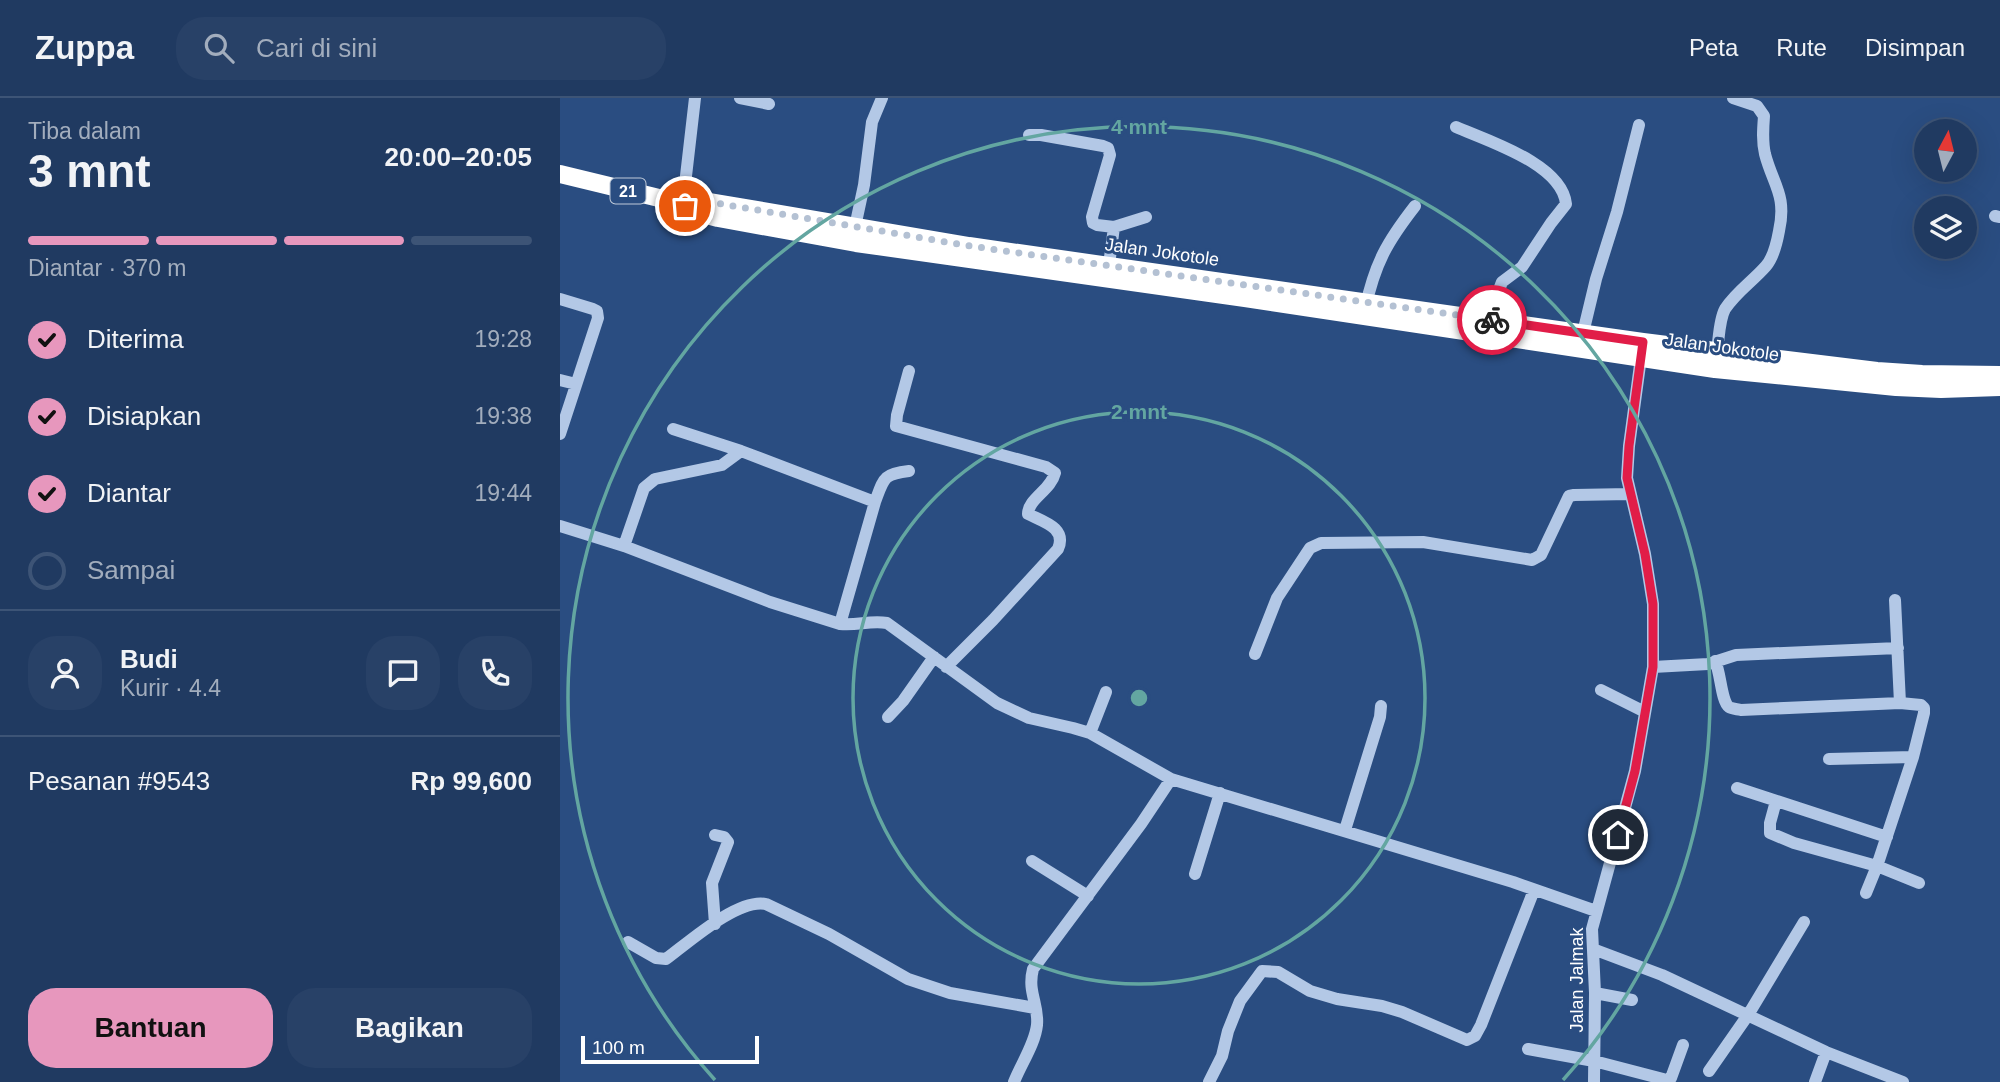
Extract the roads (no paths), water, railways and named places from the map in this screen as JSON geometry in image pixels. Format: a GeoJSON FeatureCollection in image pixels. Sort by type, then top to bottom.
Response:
{"type":"FeatureCollection","features":[{"type":"Feature","properties":{"kind":"highway","name":"Jalan Jokotole"},"geometry":{"type":"LineString","coordinates":[[560,174],[691,207],[703,214],[855,227],[1109,265],[1365,309]]}},
{"type":"Feature","properties":{"kind":"highway","name":"Jalan Jokotole"},"geometry":{"type":"LineString","coordinates":[[792,223],[856,243],[1365,309],[1642,349],[1717,351],[1877,371],[2000,375]]}},
{"type":"Feature","properties":{"kind":"highway","name":"Jalan Jokotole"},"geometry":{"type":"LineString","coordinates":[[1444,320],[1494,320],[1583,333],[1715,369],[1845,383],[1941,389],[2000,387]]}},
{"type":"Feature","properties":{"kind":"street"},"geometry":{"type":"LineString","coordinates":[[691,207],[686,176],[695,98]]}},
{"type":"Feature","properties":{"kind":"street"},"geometry":{"type":"LineString","coordinates":[[740,98],[769,104]]}},
{"type":"Feature","properties":{"kind":"street"},"geometry":{"type":"LineString","coordinates":[[855,227],[864,185],[872,122],[882,98]]}},
{"type":"Feature","properties":{"kind":"street"},"geometry":{"type":"LineString","coordinates":[[1717,351],[1724,312],[1771,258],[1782,210],[1780,194],[1764,151],[1765,116],[1757,107],[1733,98]]}},
{"type":"Feature","properties":{"kind":"street"},"geometry":{"type":"LineString","coordinates":[[1583,333],[1639,125]]}},
{"type":"Feature","properties":{"kind":"street"},"geometry":{"type":"LineString","coordinates":[[1456,127],[1537,165],[1565,194],[1566,204],[1522,267],[1502,282],[1497,295],[1494,320]]}},
{"type":"Feature","properties":{"kind":"street"},"geometry":{"type":"LineString","coordinates":[[1029,135],[1108,148],[1110,155],[1092,217],[1093,223],[1114,227],[1146,217]]}},
{"type":"Feature","properties":{"kind":"street"},"geometry":{"type":"LineString","coordinates":[[1365,309],[1377,264],[1395,232],[1415,206]]}},
{"type":"Feature","properties":{"kind":"street"},"geometry":{"type":"LineString","coordinates":[[1109,265],[1114,227]]}},
{"type":"Feature","properties":{"kind":"street"},"geometry":{"type":"LineString","coordinates":[[560,299],[593,309],[598,318],[560,434]]}},
{"type":"Feature","properties":{"kind":"street","name":"Jalan Jalmak"},"geometry":{"type":"LineString","coordinates":[[1594,1082],[1595,992],[1592,929],[1635,771],[1653,667],[1653,604],[1645,554],[1627,478],[1642,349]]}},
{"type":"Feature","properties":{"kind":"street"},"geometry":{"type":"LineString","coordinates":[[909,371],[896,426],[1055,472],[1048,488],[1027,511],[1055,528],[1061,536],[1058,549],[946,667]]}},
{"type":"Feature","properties":{"kind":"street"},"geometry":{"type":"LineString","coordinates":[[560,380],[576,384]]}},
{"type":"Feature","properties":{"kind":"street"},"geometry":{"type":"LineString","coordinates":[[673,429],[741,451],[875,502]]}},
{"type":"Feature","properties":{"kind":"street"},"geometry":{"type":"LineString","coordinates":[[625,546],[644,488],[648,484],[655,479],[722,465],[741,451]]}},
{"type":"Feature","properties":{"kind":"street"},"geometry":{"type":"LineString","coordinates":[[842,616],[875,502],[886,477],[892,473],[909,471]]}},
{"type":"Feature","properties":{"kind":"street"},"geometry":{"type":"LineString","coordinates":[[1255,654],[1277,598],[1313,545],[1423,542],[1535,559],[1541,555],[1569,496],[1630,494]]}},
{"type":"Feature","properties":{"kind":"street"},"geometry":{"type":"LineString","coordinates":[[560,526],[625,546],[770,601],[842,616],[852,625],[870,621],[887,623],[997,704],[1028,719],[1073,727],[1090,733],[1171,779],[1345,830],[1596,911]]}},
{"type":"Feature","properties":{"kind":"street"},"geometry":{"type":"LineString","coordinates":[[1895,600],[1900,703]]}},
{"type":"Feature","properties":{"kind":"street"},"geometry":{"type":"LineString","coordinates":[[1653,667],[1700,665],[1736,655],[1898,648]]}},
{"type":"Feature","properties":{"kind":"street"},"geometry":{"type":"LineString","coordinates":[[888,717],[903,701],[933,657]]}},
{"type":"Feature","properties":{"kind":"street"},"geometry":{"type":"LineString","coordinates":[[1715,661],[1724,700],[1729,707],[1741,710],[1900,703],[1917,704],[1924,708],[1913,757],[1866,892]]}},
{"type":"Feature","properties":{"kind":"street"},"geometry":{"type":"LineString","coordinates":[[1601,690],[1645,712]]}},
{"type":"Feature","properties":{"kind":"street"},"geometry":{"type":"LineString","coordinates":[[1090,733],[1106,692]]}},
{"type":"Feature","properties":{"kind":"street"},"geometry":{"type":"LineString","coordinates":[[1345,830],[1380,717],[1381,706]]}},
{"type":"Feature","properties":{"kind":"street"},"geometry":{"type":"LineString","coordinates":[[1829,760],[1913,757]]}},
{"type":"Feature","properties":{"kind":"street"},"geometry":{"type":"LineString","coordinates":[[1014,1082],[1034,1039],[1037,1025],[1031,986],[1033,969],[1141,824],[1171,779]]}},
{"type":"Feature","properties":{"kind":"street"},"geometry":{"type":"LineString","coordinates":[[1737,788],[1887,837]]}},
{"type":"Feature","properties":{"kind":"street"},"geometry":{"type":"LineString","coordinates":[[1195,874],[1220,793]]}},
{"type":"Feature","properties":{"kind":"street"},"geometry":{"type":"LineString","coordinates":[[1776,801],[1770,833],[1877,866],[1919,883]]}},
{"type":"Feature","properties":{"kind":"street"},"geometry":{"type":"LineString","coordinates":[[715,835],[724,837],[728,842],[712,883],[715,924]]}},
{"type":"Feature","properties":{"kind":"street"},"geometry":{"type":"LineString","coordinates":[[1032,861],[1088,896]]}},
{"type":"Feature","properties":{"kind":"street"},"geometry":{"type":"LineString","coordinates":[[1209,1082],[1222,1056],[1240,1001],[1262,971],[1278,972],[1310,991],[1402,1012],[1467,1040],[1475,1036],[1534,890]]}},
{"type":"Feature","properties":{"kind":"street"},"geometry":{"type":"LineString","coordinates":[[628,942],[656,958],[666,959],[737,910],[760,902],[829,934],[916,982],[950,993],[1035,1007]]}},
{"type":"Feature","properties":{"kind":"street"},"geometry":{"type":"LineString","coordinates":[[1709,1071],[1748,1015],[1804,922]]}},
{"type":"Feature","properties":{"kind":"street"},"geometry":{"type":"LineString","coordinates":[[1593,949],[1662,975],[1826,1052],[1903,1082]]}},
{"type":"Feature","properties":{"kind":"street"},"geometry":{"type":"LineString","coordinates":[[1595,992],[1632,1000]]}},
{"type":"Feature","properties":{"kind":"street"},"geometry":{"type":"LineString","coordinates":[[1528,1049],[1594,1061],[1670,1080],[1683,1045]]}},
{"type":"Feature","properties":{"kind":"street"},"geometry":{"type":"LineString","coordinates":[[1815,1082],[1826,1052]]}}]}
